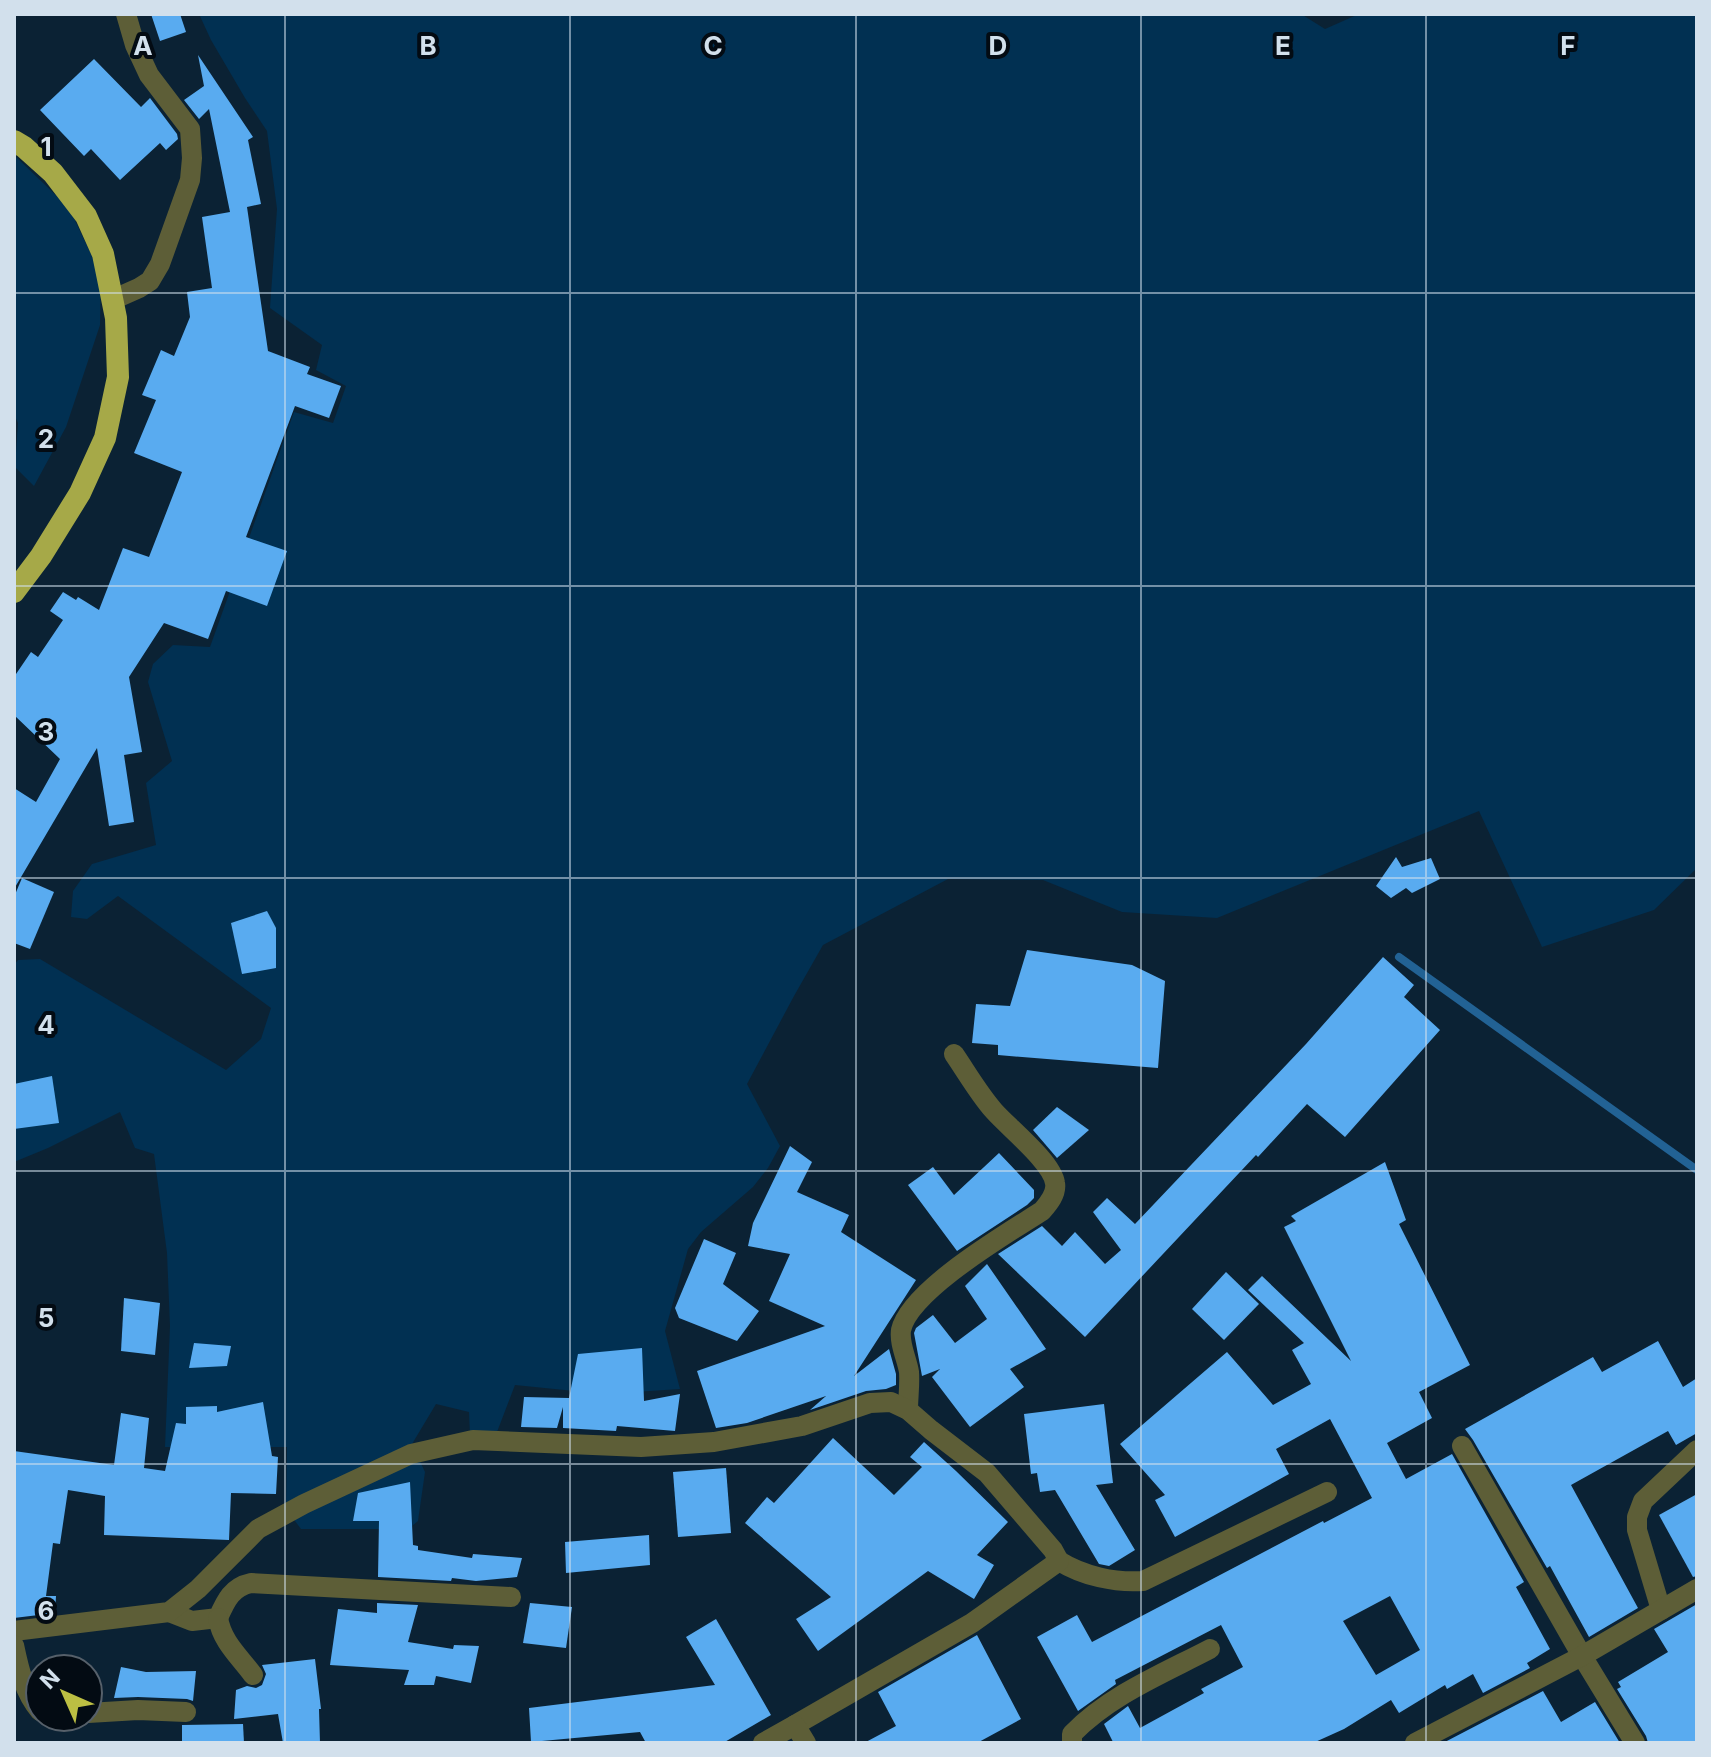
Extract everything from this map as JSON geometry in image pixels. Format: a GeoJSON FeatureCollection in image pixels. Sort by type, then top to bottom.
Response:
{"type":"FeatureCollection","features":[{"type":"Feature","properties":{"kind":"highway"},"geometry":{"type":"LineString","coordinates":[[14,141],[53,173],[86,216],[103,254],[116,318],[118,377],[105,438],[80,493],[41,556],[14,592]]}},
{"type":"Feature","properties":{"kind":"street"},"geometry":{"type":"LineString","coordinates":[[112,300],[150,281],[160,264],[190,180],[192,158],[190,129],[149,75],[135,45],[126,14]]}},
{"type":"Feature","properties":{"kind":"street"},"geometry":{"type":"LineString","coordinates":[[908,1410],[909,1372],[901,1330],[907,1318],[923,1296],[972,1255],[1042,1211],[1055,1190],[1055,1182],[1047,1168],[1019,1134],[995,1112],[954,1054]]}},
{"type":"Feature","properties":{"kind":"street"},"geometry":{"type":"LineString","coordinates":[[169,1612],[198,1589],[258,1529],[411,1454],[473,1440],[641,1447],[714,1442],[802,1426],[870,1403],[891,1402],[908,1410],[987,1473],[1059,1561],[1075,1571],[1123,1583],[1143,1581],[1327,1492]]}},
{"type":"Feature","properties":{"kind":"street"},"geometry":{"type":"LineString","coordinates":[[1462,1446],[1635,1743]]}},
{"type":"Feature","properties":{"kind":"street"},"geometry":{"type":"LineString","coordinates":[[1661,1610],[1637,1530],[1637,1517],[1643,1501],[1697,1450]]}},
{"type":"Feature","properties":{"kind":"street"},"geometry":{"type":"LineString","coordinates":[[763,1743],[972,1623],[1059,1561]]}},
{"type":"Feature","properties":{"kind":"street"},"geometry":{"type":"LineString","coordinates":[[253,1675],[227,1643],[218,1618],[231,1593],[239,1586],[251,1583],[511,1597]]}},
{"type":"Feature","properties":{"kind":"street"},"geometry":{"type":"LineString","coordinates":[[1415,1743],[1582,1656],[1697,1589]]}},
{"type":"Feature","properties":{"kind":"street"},"geometry":{"type":"LineString","coordinates":[[14,1631],[169,1612],[192,1621],[218,1618]]}},
{"type":"Feature","properties":{"kind":"street"},"geometry":{"type":"LineString","coordinates":[[14,1645],[24,1684]]}},
{"type":"Feature","properties":{"kind":"street"},"geometry":{"type":"LineString","coordinates":[[1072,1743],[1072,1734],[1086,1719],[1124,1694],[1210,1649]]}},
{"type":"Feature","properties":{"kind":"street"},"geometry":{"type":"LineString","coordinates":[[104,1712],[186,1712]]}},
{"type":"Feature","properties":{"kind":"street"},"geometry":{"type":"LineString","coordinates":[[795,1725],[806,1743]]}},
{"type":"Feature","properties":{"kind":"shaded area"},"geometry":{"type":"Polygon","coordinates":[[[199,14],[1301,14],[1325,29],[1359,14],[1697,14],[1697,868],[1654,910],[1542,947],[1479,811],[1217,918],[1122,912],[1043,880],[948,879],[823,945],[747,1084],[780,1146],[753,1187],[701,1232],[688,1249],[665,1331],[680,1389],[604,1394],[515,1385],[497,1432],[470,1435],[469,1412],[436,1404],[412,1444],[425,1472],[418,1521],[390,1544],[379,1529],[301,1529],[286,1509],[287,1447],[165,1447],[170,1326],[167,1253],[154,1154],[135,1148],[120,1112],[14,1162],[14,965],[18,960],[40,959],[226,1070],[261,1039],[271,1008],[118,896],[87,919],[71,917],[73,891],[92,864],[156,845],[146,783],[172,761],[148,682],[153,664],[173,645],[210,647],[294,412],[333,423],[346,386],[316,370],[322,345],[270,308],[277,209],[267,131],[211,40],[199,14]]]}},
{"type":"Feature","properties":{"kind":"shaded area"},"geometry":{"type":"Polygon","coordinates":[[[14,155],[69,208],[101,275],[100,325],[66,427],[34,486],[15,467],[18,423],[14,414],[14,155]]]}},
{"type":"Feature","properties":{"kind":"building"},"geometry":{"type":"Polygon","coordinates":[[[151,14],[180,14],[186,32],[160,41],[151,14]]]}},
{"type":"Feature","properties":{"kind":"building"},"geometry":{"type":"Polygon","coordinates":[[[198,55],[253,137],[248,140],[261,204],[247,207],[268,351],[310,367],[307,374],[341,386],[329,418],[295,406],[246,537],[287,551],[267,606],[226,591],[208,639],[164,623],[129,677],[142,752],[124,755],[134,822],[109,826],[97,748],[14,889],[14,788],[36,802],[60,759],[14,715],[14,677],[31,652],[38,657],[63,620],[50,611],[63,592],[99,610],[123,548],[149,557],[182,472],[134,453],[156,400],[142,395],[161,350],[174,356],[190,317],[187,292],[212,288],[202,217],[230,212],[209,109],[199,119],[184,100],[204,86],[198,55]]]}},
{"type":"Feature","properties":{"kind":"building"},"geometry":{"type":"Polygon","coordinates":[[[94,59],[141,107],[150,98],[177,134],[178,139],[166,150],[160,143],[120,180],[91,149],[84,156],[40,110],[94,59]]]}},
{"type":"Feature","properties":{"kind":"building"},"geometry":{"type":"Polygon","coordinates":[[[1396,857],[1402,867],[1431,858],[1440,879],[1412,893],[1406,888],[1391,898],[1376,886],[1396,857]]]}},
{"type":"Feature","properties":{"kind":"building"},"geometry":{"type":"Polygon","coordinates":[[[22,878],[54,892],[30,949],[14,943],[14,897],[22,878]]]}},
{"type":"Feature","properties":{"kind":"building"},"geometry":{"type":"Polygon","coordinates":[[[267,911],[276,928],[276,968],[242,974],[231,923],[267,911]]]}},
{"type":"Feature","properties":{"kind":"building"},"geometry":{"type":"Polygon","coordinates":[[[1027,950],[1132,965],[1165,981],[1158,1068],[998,1055],[998,1045],[972,1043],[976,1004],[1010,1006],[1027,950]]]}},
{"type":"Feature","properties":{"kind":"building"},"geometry":{"type":"Polygon","coordinates":[[[1383,957],[1414,985],[1404,997],[1440,1030],[1345,1137],[1307,1104],[1085,1337],[998,1254],[1042,1226],[1062,1246],[1075,1232],[1105,1264],[1121,1250],[1093,1212],[1107,1198],[1135,1224],[1306,1044],[1383,957]]]}},
{"type":"Feature","properties":{"kind":"building"},"geometry":{"type":"Polygon","coordinates":[[[52,1076],[59,1123],[14,1129],[14,1084],[52,1076]]]}},
{"type":"Feature","properties":{"kind":"building"},"geometry":{"type":"Polygon","coordinates":[[[1057,1107],[1089,1130],[1057,1158],[1033,1130],[1057,1107]]]}},
{"type":"Feature","properties":{"kind":"building"},"geometry":{"type":"Polygon","coordinates":[[[790,1146],[812,1162],[797,1192],[849,1215],[841,1232],[916,1280],[854,1376],[889,1349],[896,1385],[866,1391],[810,1410],[826,1396],[747,1423],[716,1428],[697,1371],[825,1326],[769,1301],[790,1254],[748,1246],[753,1223],[790,1146]]]}},
{"type":"Feature","properties":{"kind":"building"},"geometry":{"type":"Polygon","coordinates":[[[999,1153],[1034,1190],[1034,1198],[957,1251],[908,1185],[933,1167],[954,1195],[999,1153]]]}},
{"type":"Feature","properties":{"kind":"building"},"geometry":{"type":"Polygon","coordinates":[[[1385,1162],[1406,1220],[1399,1224],[1470,1365],[1419,1392],[1432,1418],[1387,1443],[1406,1479],[1452,1454],[1524,1582],[1516,1587],[1550,1649],[1527,1663],[1530,1668],[1483,1693],[1473,1674],[1447,1689],[1445,1685],[1399,1713],[1391,1700],[1344,1729],[1313,1743],[1112,1743],[1104,1724],[1128,1706],[1140,1728],[1204,1693],[1201,1689],[1243,1667],[1221,1625],[1115,1680],[1116,1684],[1078,1711],[1037,1637],[1077,1615],[1092,1642],[1372,1498],[1330,1419],[1276,1449],[1289,1474],[1175,1537],[1155,1500],[1165,1495],[1120,1444],[1227,1352],[1273,1405],[1311,1384],[1292,1350],[1304,1343],[1248,1290],[1262,1276],[1351,1361],[1284,1227],[1296,1221],[1291,1216],[1385,1162]],[[1390,1596],[1343,1621],[1376,1675],[1420,1650],[1390,1596]]]}},
{"type":"Feature","properties":{"kind":"building"},"geometry":{"type":"Polygon","coordinates":[[[704,1239],[736,1253],[723,1284],[759,1311],[737,1341],[679,1318],[675,1308],[704,1239]]]}},
{"type":"Feature","properties":{"kind":"building"},"geometry":{"type":"Polygon","coordinates":[[[987,1264],[1046,1349],[1010,1369],[1024,1387],[970,1427],[932,1377],[940,1369],[922,1376],[914,1333],[933,1315],[955,1343],[987,1319],[965,1286],[987,1264]]]}},
{"type":"Feature","properties":{"kind":"building"},"geometry":{"type":"Polygon","coordinates":[[[1226,1272],[1259,1304],[1224,1340],[1192,1309],[1226,1272]]]}},
{"type":"Feature","properties":{"kind":"building"},"geometry":{"type":"Polygon","coordinates":[[[124,1298],[160,1303],[155,1355],[121,1351],[124,1298]]]}},
{"type":"Feature","properties":{"kind":"building"},"geometry":{"type":"Polygon","coordinates":[[[1658,1341],[1683,1387],[1697,1378],[1697,1433],[1676,1445],[1668,1431],[1571,1485],[1638,1608],[1589,1637],[1550,1566],[1547,1568],[1465,1429],[1593,1357],[1602,1372],[1658,1341]]]}},
{"type":"Feature","properties":{"kind":"building"},"geometry":{"type":"Polygon","coordinates":[[[194,1343],[231,1346],[227,1366],[189,1368],[194,1343]]]}},
{"type":"Feature","properties":{"kind":"building"},"geometry":{"type":"Polygon","coordinates":[[[642,1348],[644,1401],[680,1394],[675,1431],[617,1426],[616,1431],[563,1428],[563,1407],[557,1428],[521,1427],[524,1397],[569,1398],[578,1354],[642,1348]]]}},
{"type":"Feature","properties":{"kind":"building"},"geometry":{"type":"Polygon","coordinates":[[[263,1402],[272,1456],[278,1457],[276,1494],[231,1493],[229,1540],[104,1535],[105,1496],[68,1490],[60,1544],[53,1543],[46,1596],[56,1596],[55,1613],[14,1618],[14,1451],[114,1465],[121,1413],[149,1418],[144,1468],[165,1471],[176,1423],[186,1424],[186,1407],[217,1406],[217,1412],[263,1402]]]}},
{"type":"Feature","properties":{"kind":"building"},"geometry":{"type":"Polygon","coordinates":[[[1104,1404],[1113,1483],[1096,1485],[1135,1550],[1109,1566],[1099,1564],[1055,1490],[1040,1492],[1037,1473],[1031,1474],[1024,1414],[1104,1404]]]}},
{"type":"Feature","properties":{"kind":"building"},"geometry":{"type":"Polygon","coordinates":[[[833,1438],[894,1495],[922,1467],[910,1457],[924,1442],[1008,1522],[977,1555],[994,1565],[974,1599],[928,1571],[818,1651],[796,1619],[831,1597],[745,1523],[767,1497],[774,1503],[833,1438]]]}},
{"type":"Feature","properties":{"kind":"building"},"geometry":{"type":"Polygon","coordinates":[[[726,1468],[731,1533],[678,1537],[673,1472],[726,1468]]]}},
{"type":"Feature","properties":{"kind":"building"},"geometry":{"type":"Polygon","coordinates":[[[410,1482],[413,1545],[418,1546],[418,1550],[472,1558],[473,1554],[522,1558],[517,1577],[476,1581],[452,1578],[451,1581],[378,1577],[379,1521],[353,1521],[358,1493],[410,1482]]]}},
{"type":"Feature","properties":{"kind":"building"},"geometry":{"type":"Polygon","coordinates":[[[1697,1494],[1697,1576],[1693,1577],[1659,1515],[1697,1494]]]}},
{"type":"Feature","properties":{"kind":"building"},"geometry":{"type":"Polygon","coordinates":[[[649,1535],[650,1565],[566,1573],[565,1542],[649,1535]]]}},
{"type":"Feature","properties":{"kind":"building"},"geometry":{"type":"Polygon","coordinates":[[[377,1603],[418,1605],[408,1642],[453,1649],[454,1645],[479,1646],[471,1683],[436,1676],[434,1685],[404,1685],[409,1670],[330,1665],[338,1609],[377,1613],[377,1603]]]}},
{"type":"Feature","properties":{"kind":"building"},"geometry":{"type":"Polygon","coordinates":[[[530,1603],[572,1607],[566,1648],[523,1643],[530,1603]]]}},
{"type":"Feature","properties":{"kind":"building"},"geometry":{"type":"Polygon","coordinates":[[[1697,1604],[1697,1743],[1648,1743],[1617,1689],[1621,1687],[1618,1682],[1668,1652],[1654,1629],[1697,1604]]]}},
{"type":"Feature","properties":{"kind":"building"},"geometry":{"type":"Polygon","coordinates":[[[716,1619],[771,1715],[723,1743],[646,1743],[640,1732],[531,1742],[529,1708],[715,1685],[686,1637],[716,1619]]]}},
{"type":"Feature","properties":{"kind":"building"},"geometry":{"type":"Polygon","coordinates":[[[977,1635],[1021,1719],[977,1743],[864,1743],[896,1726],[878,1692],[977,1635]]]}},
{"type":"Feature","properties":{"kind":"building"},"geometry":{"type":"Polygon","coordinates":[[[315,1659],[321,1709],[320,1743],[283,1743],[278,1714],[234,1719],[236,1690],[262,1685],[266,1674],[262,1665],[315,1659]]]}},
{"type":"Feature","properties":{"kind":"building"},"geometry":{"type":"Polygon","coordinates":[[[121,1667],[146,1672],[196,1671],[193,1701],[114,1698],[121,1667]]]}},
{"type":"Feature","properties":{"kind":"building"},"geometry":{"type":"Polygon","coordinates":[[[1543,1691],[1561,1722],[1595,1702],[1620,1743],[1443,1743],[1543,1691]]]}},
{"type":"Feature","properties":{"kind":"building"},"geometry":{"type":"Polygon","coordinates":[[[243,1724],[244,1743],[182,1743],[182,1725],[243,1724]]]}},
{"type":"Feature","properties":{"kind":"waterway"},"geometry":{"type":"LineString","coordinates":[[1399,957],[1697,1170]]}}]}
